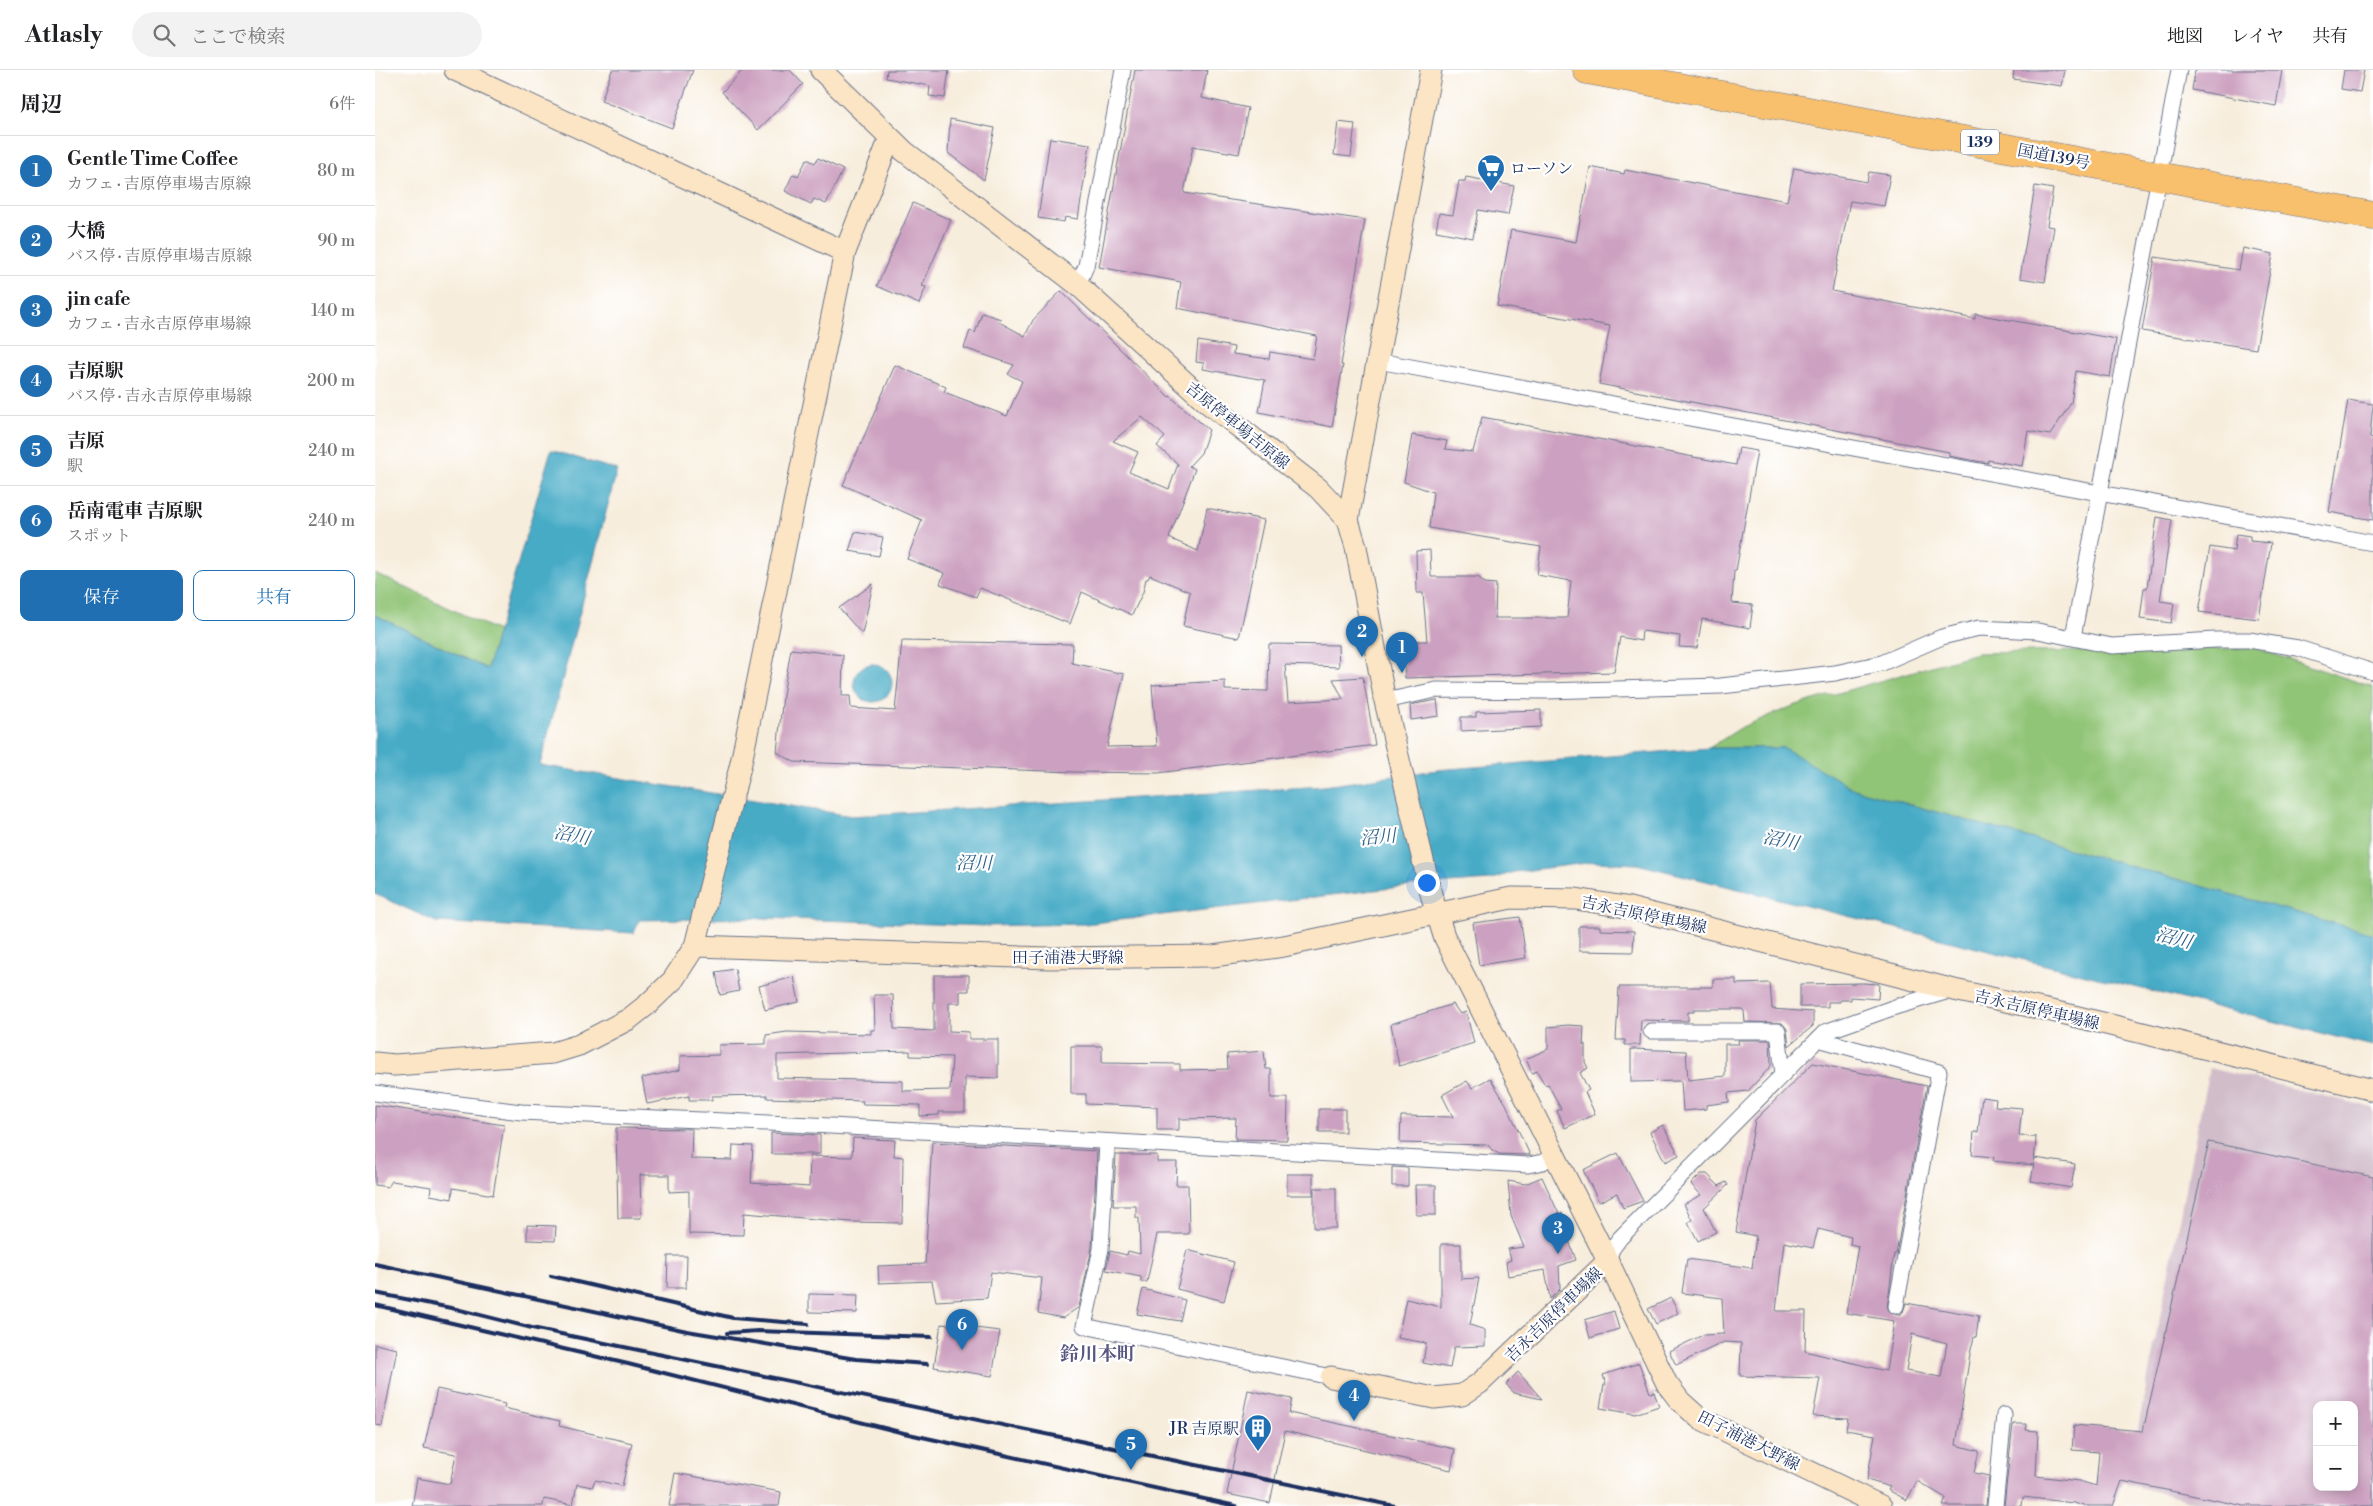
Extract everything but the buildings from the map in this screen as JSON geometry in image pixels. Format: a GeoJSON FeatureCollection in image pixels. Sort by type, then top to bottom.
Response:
{"type":"FeatureCollection","features":[{"type":"Feature","properties":{"kind":"highway","name":"国道139号"},"geometry":{"type":"LineString","coordinates":[[1587,70],[2373,216]]}},
{"type":"Feature","properties":{"kind":"main road"},"geometry":{"type":"LineString","coordinates":[[455,70],[845,252]]}},
{"type":"Feature","properties":{"kind":"main road","name":"吉原停車場吉原線"},"geometry":{"type":"LineString","coordinates":[[821,70],[918,163],[1078,285],[1209,404],[1318,488],[1349,520],[1356,547],[1385,701],[1434,903]]}},
{"type":"Feature","properties":{"kind":"main road"},"geometry":{"type":"LineString","coordinates":[[1349,520],[1431,70]]}},
{"type":"Feature","properties":{"kind":"main road"},"geometry":{"type":"LineString","coordinates":[[375,1063],[395,1065],[535,1055],[553,1053],[579,1046],[629,1019],[648,1004],[673,980],[695,946],[741,763],[845,252],[890,138]]}},
{"type":"Feature","properties":{"kind":"main road","name":"吉永吉原停車場線"},"geometry":{"type":"LineString","coordinates":[[1331,1377],[1435,1398],[1462,1395],[1480,1383],[1608,1261],[1453,955],[1434,903],[1511,898],[1576,899],[1625,907],[1954,990],[2071,1015],[2373,1090]]}},
{"type":"Feature","properties":{"kind":"main road","name":"田子浦港大野線"},"geometry":{"type":"LineString","coordinates":[[695,946],[1050,958],[1213,956],[1284,946],[1434,903]]}},
{"type":"Feature","properties":{"kind":"main road","name":"田子浦港大野線"},"geometry":{"type":"LineString","coordinates":[[1608,1261],[1667,1384],[1680,1401],[1699,1418],[1881,1506]]}},
{"type":"Feature","properties":{"kind":"street"},"geometry":{"type":"LineString","coordinates":[[1078,285],[1086,266],[1123,70]]}},
{"type":"Feature","properties":{"kind":"street"},"geometry":{"type":"LineString","coordinates":[[2073,637],[2179,70]]}},
{"type":"Feature","properties":{"kind":"street"},"geometry":{"type":"LineString","coordinates":[[1378,361],[2373,543]]}},
{"type":"Feature","properties":{"kind":"street"},"geometry":{"type":"LineString","coordinates":[[1385,701],[1437,690],[1545,690],[1721,686],[1835,673],[1882,663],[1942,637],[1979,628],[2038,631],[2112,646],[2249,640],[2298,648],[2373,672]]}},
{"type":"Feature","properties":{"kind":"street"},"geometry":{"type":"LineString","coordinates":[[1608,1261],[1612,1249],[1620,1238],[1825,1032],[1899,1006],[1954,990]]}},
{"type":"Feature","properties":{"kind":"street"},"geometry":{"type":"LineString","coordinates":[[1651,1030],[1778,1030],[1783,1074]]}},
{"type":"Feature","properties":{"kind":"street"},"geometry":{"type":"LineString","coordinates":[[1817,1039],[1939,1072],[1896,1306]]}},
{"type":"Feature","properties":{"kind":"street"},"geometry":{"type":"LineString","coordinates":[[375,1093],[521,1112],[812,1125],[1107,1143],[1528,1165],[1543,1162],[1554,1154]]}},
{"type":"Feature","properties":{"kind":"street"},"geometry":{"type":"LineString","coordinates":[[1107,1143],[1101,1249],[1084,1326],[1331,1377]]}},
{"type":"Feature","properties":{"kind":"street"},"geometry":{"type":"LineString","coordinates":[[1995,1506],[2004,1415]]}},
{"type":"Feature","properties":{"kind":"shaded area"},"geometry":{"type":"Polygon","coordinates":[[[2209,1068],[2373,1108],[2373,1506],[2210,1506],[2127,1484],[2209,1068]]]}},
{"type":"Feature","properties":{"kind":"green space"},"geometry":{"type":"Polygon","coordinates":[[[375,573],[498,631],[487,669],[375,615],[375,573]]]}},
{"type":"Feature","properties":{"kind":"green space"},"geometry":{"type":"Polygon","coordinates":[[[2255,648],[2373,687],[2373,934],[1854,789],[1784,748],[1709,748],[1742,727],[1793,706],[1977,653],[2255,648]]]}},
{"type":"Feature","properties":{"kind":"water","name":"沼川"},"geometry":{"type":"Polygon","coordinates":[[[551,450],[617,470],[540,765],[852,816],[1324,786],[1437,770],[1709,748],[1784,748],[1854,789],[2373,934],[2373,1046],[1637,864],[1595,862],[1514,872],[1490,880],[1409,886],[1085,924],[986,926],[764,918],[639,920],[634,933],[436,922],[375,894],[375,615],[487,669],[551,450]]]}},
{"type":"Feature","properties":{"kind":"water"},"geometry":{"type":"Polygon","coordinates":[[[873,664],[887,669],[892,683],[887,697],[873,702],[859,697],[854,683],[859,669],[873,664]]]}},
{"type":"Feature","properties":{"kind":"railway"},"geometry":{"type":"LineString","coordinates":[[375,1264],[687,1331],[856,1359],[927,1364]]}},
{"type":"Feature","properties":{"kind":"railway"},"geometry":{"type":"LineString","coordinates":[[551,1276],[733,1318],[808,1324]]}},
{"type":"Feature","properties":{"kind":"railway"},"geometry":{"type":"LineString","coordinates":[[375,1293],[456,1309],[532,1328],[1395,1506]]}},
{"type":"Feature","properties":{"kind":"railway"},"geometry":{"type":"LineString","coordinates":[[375,1305],[628,1364],[904,1433],[1236,1506]]}},
{"type":"Feature","properties":{"kind":"railway"},"geometry":{"type":"LineString","coordinates":[[727,1333],[758,1331],[931,1337]]}},
{"type":"Feature","properties":{"kind":"place","name":"ローソン"},"geometry":{"type":"Point","coordinates":[1491,192]}},
{"type":"Feature","properties":{"kind":"place","name":"大橋"},"geometry":{"type":"Point","coordinates":[1362,657]}},
{"type":"Feature","properties":{"kind":"place","name":"Gentle Time Coffee"},"geometry":{"type":"Point","coordinates":[1402,673]}},
{"type":"Feature","properties":{"kind":"place","name":"jin cafe"},"geometry":{"type":"Point","coordinates":[1558,1254]}},
{"type":"Feature","properties":{"kind":"place","name":"岳南電車 吉原駅"},"geometry":{"type":"Point","coordinates":[962,1350]}},
{"type":"Feature","properties":{"kind":"place","name":"吉原駅"},"geometry":{"type":"Point","coordinates":[1354,1421]}},
{"type":"Feature","properties":{"kind":"place","name":"JR 吉原駅"},"geometry":{"type":"Point","coordinates":[1258,1452]}},
{"type":"Feature","properties":{"kind":"place","name":"吉原"},"geometry":{"type":"Point","coordinates":[1131,1470]}},
{"type":"Feature","properties":{"kind":"district","name":"鈴川本町"},"geometry":{"type":"Point","coordinates":[1098,1353]}}]}
